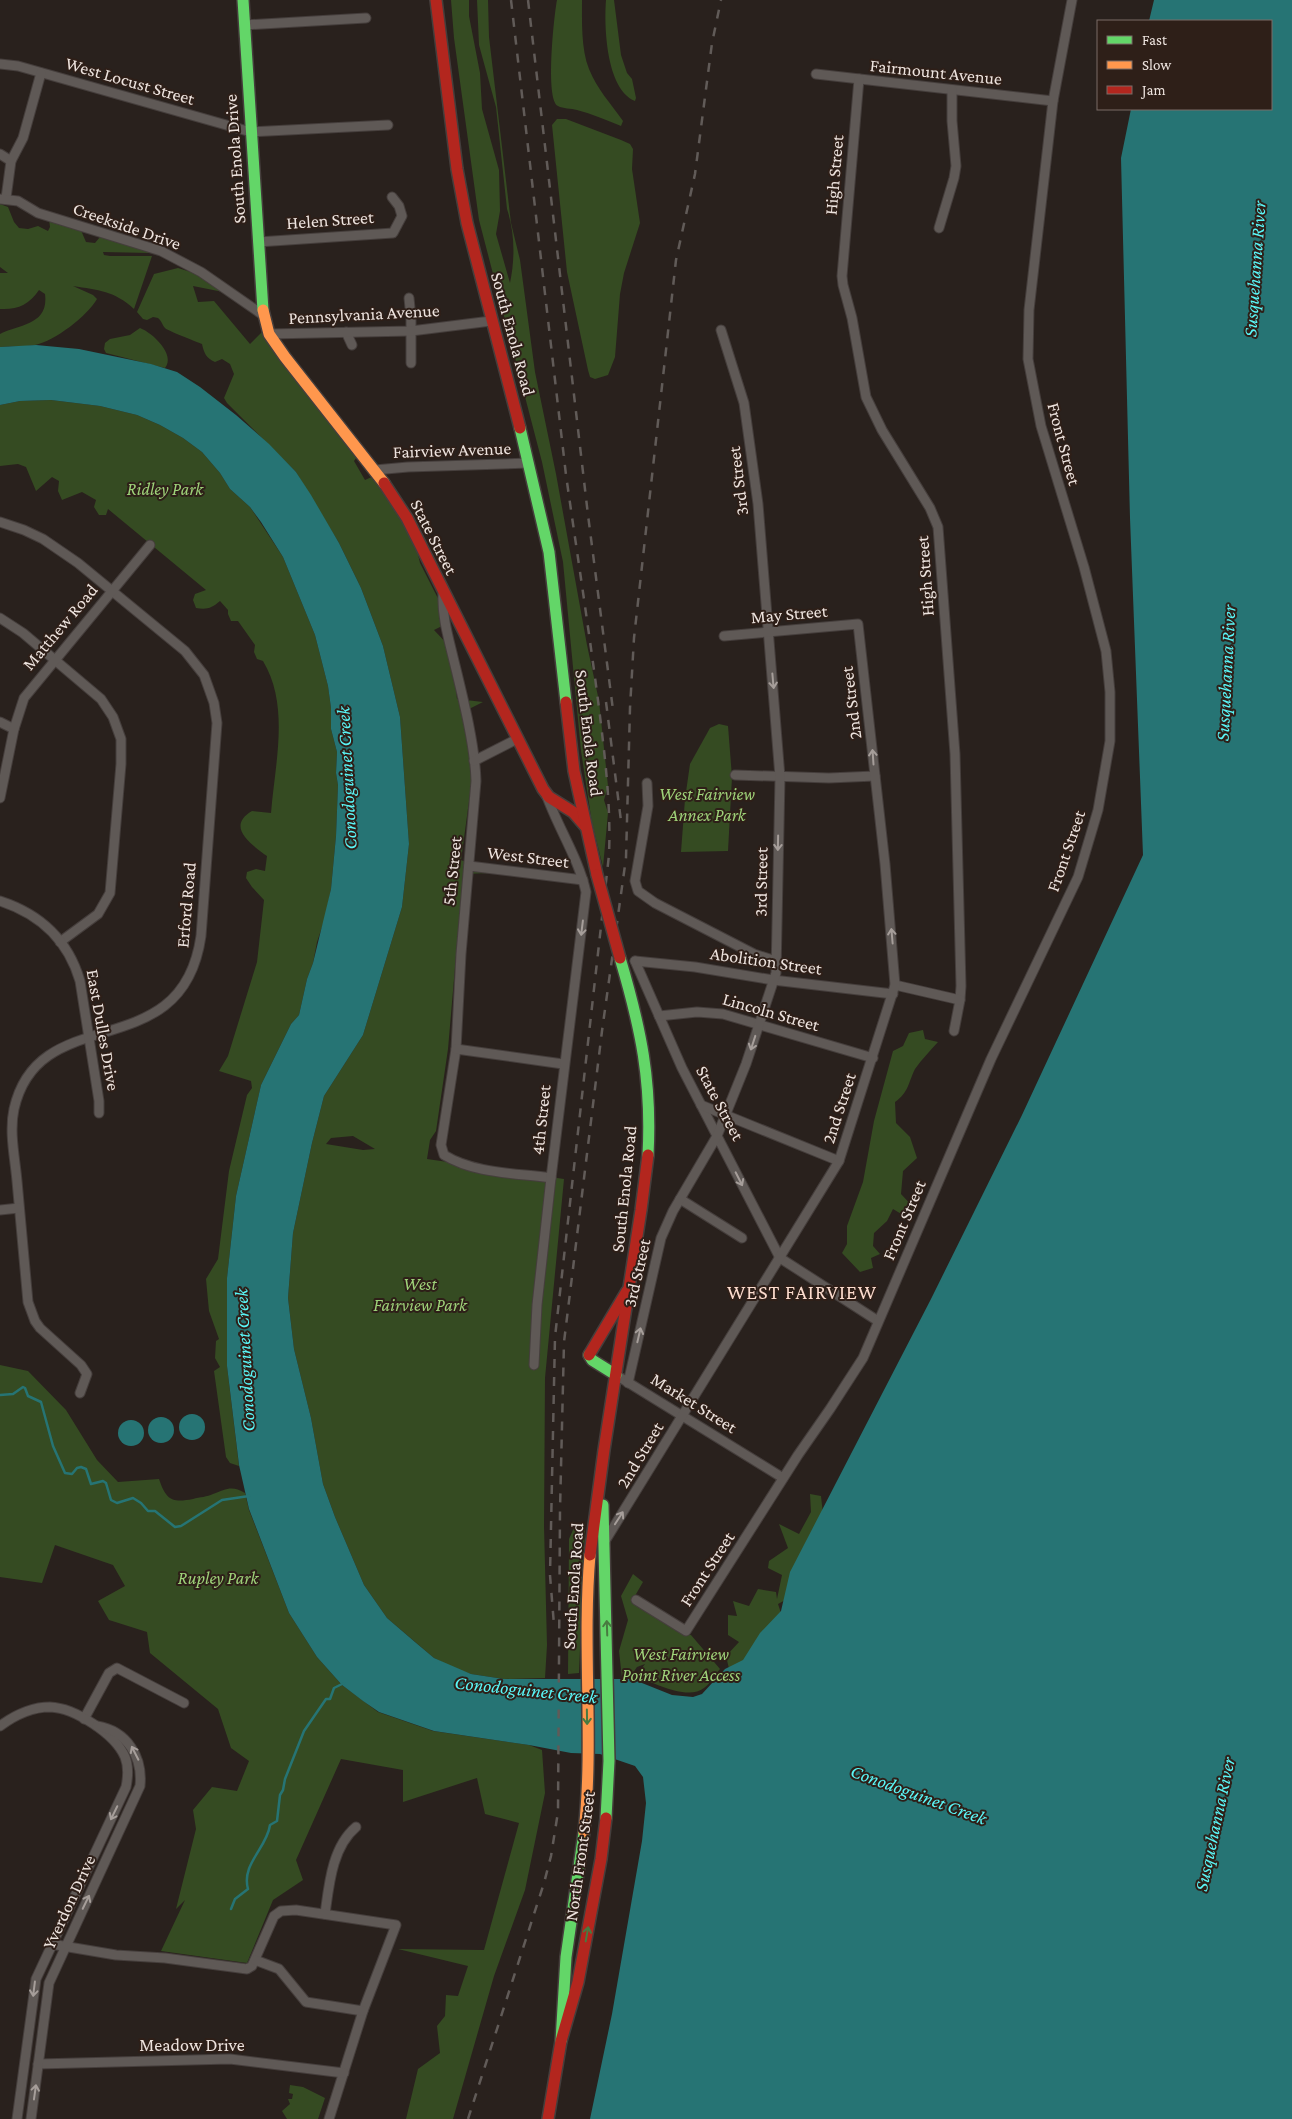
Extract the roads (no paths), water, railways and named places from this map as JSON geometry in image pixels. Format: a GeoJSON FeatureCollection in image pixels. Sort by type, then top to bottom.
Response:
{"type":"FeatureCollection","features":[{"type":"Feature","properties":{"kind":"main road","name":"South Enola Road"},"geometry":{"type":"LineString","coordinates":[[436,0],[457,170],[473,251],[539,502],[552,572],[570,740],[584,826],[642,1038],[647,1076],[649,1106],[646,1180],[616,1375],[589,1574],[586,1673]]}},
{"type":"Feature","properties":{"kind":"main road","name":"South Enola Drive"},"geometry":{"type":"LineString","coordinates":[[241,1],[263,315]]}},
{"type":"Feature","properties":{"kind":"main road","name":"State Street"},"geometry":{"type":"LineString","coordinates":[[263,315],[269,334],[285,357],[375,470],[417,536],[443,593],[517,739],[550,796],[573,812],[584,826]]}},
{"type":"Feature","properties":{"kind":"main road"},"geometry":{"type":"LineString","coordinates":[[550,796],[579,800]]}},
{"type":"Feature","properties":{"kind":"main road","name":"Market Street"},"geometry":{"type":"LineString","coordinates":[[616,1375],[592,1360],[589,1355],[630,1286]]}},
{"type":"Feature","properties":{"kind":"main road","name":"South Enola Road"},"geometry":{"type":"LineString","coordinates":[[602,1472],[608,1672]]}},
{"type":"Feature","properties":{"kind":"main road","name":"North Front Street"},"geometry":{"type":"LineString","coordinates":[[548,2119],[561,2041],[578,1982],[606,1819],[609,1761],[608,1672]]}},
{"type":"Feature","properties":{"kind":"main road","name":"North Front Street"},"geometry":{"type":"LineString","coordinates":[[561,2041],[564,1980],[586,1818],[586,1673]]}},
{"type":"Feature","properties":{"kind":"street","name":"Front Street"},"geometry":{"type":"LineString","coordinates":[[636,1600],[686,1631],[783,1478],[854,1373],[870,1343],[991,1059],[1080,871],[1095,819],[1107,767],[1110,741],[1110,692],[1106,651],[1084,567],[1042,426],[1028,359],[1029,310],[1053,101],[1072,0]]}},
{"type":"Feature","properties":{"kind":"street"},"geometry":{"type":"LineString","coordinates":[[244,25],[366,18]]}},
{"type":"Feature","properties":{"kind":"street","name":"West Locust Street"},"geometry":{"type":"LineString","coordinates":[[0,64],[41,72],[251,132],[388,125]]}},
{"type":"Feature","properties":{"kind":"street"},"geometry":{"type":"LineString","coordinates":[[3,198],[11,161],[23,138],[41,72]]}},
{"type":"Feature","properties":{"kind":"street","name":"Fairmount Avenue"},"geometry":{"type":"LineString","coordinates":[[816,74],[1053,101]]}},
{"type":"Feature","properties":{"kind":"street","name":"High Street"},"geometry":{"type":"LineString","coordinates":[[859,80],[842,276],[866,397],[882,430],[930,508],[938,527],[954,746],[960,1000],[954,1031]]}},
{"type":"Feature","properties":{"kind":"street"},"geometry":{"type":"LineString","coordinates":[[939,228],[956,166],[952,121],[952,90]]}},
{"type":"Feature","properties":{"kind":"street"},"geometry":{"type":"LineString","coordinates":[[0,154],[11,161]]}},
{"type":"Feature","properties":{"kind":"street","name":"Helen Street"},"geometry":{"type":"LineString","coordinates":[[258,242],[393,233],[402,216],[399,206],[392,197]]}},
{"type":"Feature","properties":{"kind":"street","name":"Creekside Drive"},"geometry":{"type":"LineString","coordinates":[[3,198],[18,201],[38,213],[171,256],[201,272],[263,315]]}},
{"type":"Feature","properties":{"kind":"street"},"geometry":{"type":"LineString","coordinates":[[409,298],[411,362]]}},
{"type":"Feature","properties":{"kind":"street","name":"Pennsylvania Avenue"},"geometry":{"type":"LineString","coordinates":[[269,334],[411,331],[491,320]]}},
{"type":"Feature","properties":{"kind":"street","name":"3rd Street"},"geometry":{"type":"LineString","coordinates":[[628,1382],[661,1238],[680,1198],[717,1136],[776,973],[780,777],[758,504],[749,429],[740,386],[720,330]]}},
{"type":"Feature","properties":{"kind":"street"},"geometry":{"type":"LineString","coordinates":[[346,332],[352,345]]}},
{"type":"Feature","properties":{"kind":"street","name":"Fairview Avenue"},"geometry":{"type":"LineString","coordinates":[[375,470],[529,463]]}},
{"type":"Feature","properties":{"kind":"street","name":"Erford Road"},"geometry":{"type":"LineString","coordinates":[[0,522],[24,530],[51,544],[78,563],[184,651],[200,668],[211,690],[216,712],[216,750],[201,936],[197,957],[191,973],[176,996],[156,1013],[134,1024],[88,1037],[57,1049],[49,1055],[30,1074],[18,1095],[14,1109],[12,1129],[28,1302],[40,1328],[81,1365],[87,1374],[80,1393]]}},
{"type":"Feature","properties":{"kind":"street","name":"Matthew Road"},"geometry":{"type":"LineString","coordinates":[[0,798],[14,729],[24,698],[150,545]]}},
{"type":"Feature","properties":{"kind":"street","name":"5th Street"},"geometry":{"type":"LineString","coordinates":[[443,593],[443,615],[456,668],[474,761],[475,802],[461,954],[456,1049],[441,1145],[444,1155],[469,1166],[551,1178]]}},
{"type":"Feature","properties":{"kind":"street"},"geometry":{"type":"LineString","coordinates":[[0,618],[23,633],[101,699],[113,717],[122,747],[110,893],[98,914],[60,942]]}},
{"type":"Feature","properties":{"kind":"street","name":"May Street"},"geometry":{"type":"LineString","coordinates":[[724,636],[858,624]]}},
{"type":"Feature","properties":{"kind":"street","name":"2nd Street"},"geometry":{"type":"LineString","coordinates":[[605,1541],[839,1160],[894,989],[885,864],[858,624]]}},
{"type":"Feature","properties":{"kind":"street"},"geometry":{"type":"LineString","coordinates":[[0,722],[14,729]]}},
{"type":"Feature","properties":{"kind":"street"},"geometry":{"type":"LineString","coordinates":[[474,761],[517,739]]}},
{"type":"Feature","properties":{"kind":"street"},"geometry":{"type":"LineString","coordinates":[[735,775],[780,777],[875,776]]}},
{"type":"Feature","properties":{"kind":"street"},"geometry":{"type":"LineString","coordinates":[[647,783],[648,806],[635,881],[638,891],[655,903],[754,954],[776,961]]}},
{"type":"Feature","properties":{"kind":"street","name":"State Street"},"geometry":{"type":"LineString","coordinates":[[550,796],[552,810],[575,856],[583,880]]}},
{"type":"Feature","properties":{"kind":"street","name":"West Street"},"geometry":{"type":"LineString","coordinates":[[469,866],[583,880]]}},
{"type":"Feature","properties":{"kind":"street","name":"4th Street"},"geometry":{"type":"LineString","coordinates":[[534,1365],[537,1305],[563,1064],[586,896],[583,880]]}},
{"type":"Feature","properties":{"kind":"street","name":"East Dulles Drive"},"geometry":{"type":"LineString","coordinates":[[0,901],[17,906],[38,918],[60,942],[74,963],[78,974],[99,1101],[99,1113]]}},
{"type":"Feature","properties":{"kind":"street","name":"Abolition Street"},"geometry":{"type":"LineString","coordinates":[[635,961],[714,970],[773,980],[894,989],[960,1000]]}},
{"type":"Feature","properties":{"kind":"street","name":"State Street"},"geometry":{"type":"LineString","coordinates":[[635,961],[672,1047],[780,1258]]}},
{"type":"Feature","properties":{"kind":"street","name":"Lincoln Street"},"geometry":{"type":"LineString","coordinates":[[659,1016],[710,1012],[759,1024],[873,1058]]}},
{"type":"Feature","properties":{"kind":"street"},"geometry":{"type":"LineString","coordinates":[[456,1049],[563,1064]]}},
{"type":"Feature","properties":{"kind":"street"},"geometry":{"type":"LineString","coordinates":[[701,1105],[839,1160]]}},
{"type":"Feature","properties":{"kind":"street"},"geometry":{"type":"LineString","coordinates":[[680,1198],[742,1238]]}},
{"type":"Feature","properties":{"kind":"street"},"geometry":{"type":"LineString","coordinates":[[0,1210],[19,1208]]}},
{"type":"Feature","properties":{"kind":"street"},"geometry":{"type":"LineString","coordinates":[[780,1258],[878,1321]]}},
{"type":"Feature","properties":{"kind":"street","name":"Market Street"},"geometry":{"type":"LineString","coordinates":[[616,1375],[783,1478]]}},
{"type":"Feature","properties":{"kind":"street"},"geometry":{"type":"LineString","coordinates":[[84,1719],[109,1673],[117,1668],[184,1703]]}},
{"type":"Feature","properties":{"kind":"street","name":"Yverdon Drive"},"geometry":{"type":"LineString","coordinates":[[0,1726],[24,1712],[48,1707],[71,1712],[96,1726],[120,1735],[132,1748],[140,1766],[140,1786],[49,1983],[31,2119]]}},
{"type":"Feature","properties":{"kind":"street","name":"Yverdon Drive"},"geometry":{"type":"LineString","coordinates":[[17,2119],[36,1978],[126,1788],[128,1777],[124,1756],[116,1745],[96,1726]]}},
{"type":"Feature","properties":{"kind":"street"},"geometry":{"type":"LineString","coordinates":[[325,1914],[329,1885],[341,1844],[347,1835],[356,1828]]}},
{"type":"Feature","properties":{"kind":"street"},"geometry":{"type":"LineString","coordinates":[[51,1944],[116,1955],[165,1958],[247,1969],[252,1966],[278,1912],[296,1910],[396,1925],[363,2011],[329,2119]]}},
{"type":"Feature","properties":{"kind":"street"},"geometry":{"type":"LineString","coordinates":[[255,1960],[279,1969],[306,2002],[363,2011]]}},
{"type":"Feature","properties":{"kind":"street","name":"Meadow Drive"},"geometry":{"type":"LineString","coordinates":[[38,2064],[230,2059],[344,2073]]}},
{"type":"Feature","properties":{"kind":"water"},"geometry":{"type":"Polygon","coordinates":[[[1154,0],[1292,0],[1292,2119],[590,2119],[612,2014],[642,1841],[646,1803],[643,1777],[635,1766],[600,1754],[571,1753],[434,1731],[379,1712],[342,1685],[317,1657],[289,1613],[249,1509],[239,1465],[227,1366],[227,1278],[236,1196],[261,1085],[291,1024],[299,1015],[331,889],[336,836],[337,752],[331,729],[328,686],[315,635],[283,557],[250,507],[230,489],[220,473],[202,452],[183,438],[160,425],[137,415],[100,406],[51,400],[20,401],[0,405],[0,347],[36,345],[79,349],[151,364],[177,372],[236,415],[269,444],[296,472],[311,495],[339,543],[361,588],[383,646],[400,717],[409,844],[402,907],[363,1035],[324,1096],[293,1233],[288,1298],[294,1349],[311,1418],[323,1484],[364,1585],[387,1618],[434,1658],[471,1674],[504,1679],[632,1679],[672,1695],[693,1697],[702,1694],[725,1669],[743,1660],[760,1633],[781,1611],[790,1572],[931,1299],[1022,1115],[1143,855],[1130,518],[1121,158],[1131,110],[1272,110],[1272,20],[1149,20],[1154,0]]]}},
{"type":"Feature","properties":{"kind":"water"},"geometry":{"type":"Polygon","coordinates":[[[192,1414],[201,1418],[205,1427],[201,1436],[192,1440],[183,1436],[179,1427],[183,1418],[192,1414]]]}},
{"type":"Feature","properties":{"kind":"water"},"geometry":{"type":"Polygon","coordinates":[[[161,1417],[170,1421],[174,1430],[170,1439],[161,1443],[152,1439],[148,1430],[152,1421],[161,1417]]]}},
{"type":"Feature","properties":{"kind":"water"},"geometry":{"type":"Polygon","coordinates":[[[131,1420],[140,1424],[144,1433],[140,1442],[131,1446],[122,1442],[118,1433],[122,1424],[131,1420]]]}},
{"type":"Feature","properties":{"kind":"waterway"},"geometry":{"type":"LineString","coordinates":[[0,1395],[13,1394],[23,1387],[28,1396],[41,1402],[53,1446],[65,1473],[72,1474],[77,1468],[81,1467],[86,1469],[91,1484],[103,1481],[106,1483],[111,1500],[117,1503],[133,1498],[148,1511],[155,1511],[175,1527],[181,1526],[222,1500],[249,1496]]}},
{"type":"Feature","properties":{"kind":"waterway"},"geometry":{"type":"LineString","coordinates":[[231,1909],[235,1899],[248,1889],[247,1880],[251,1864],[268,1833],[270,1825],[277,1821],[280,1795],[304,1731],[326,1699],[330,1699],[334,1688],[344,1683]]}},
{"type":"Feature","properties":{"kind":"railway"},"geometry":{"type":"LineString","coordinates":[[511,0],[566,475],[601,726],[609,818],[609,855],[555,1337],[550,1575],[554,1625]]}},
{"type":"Feature","properties":{"kind":"railway"},"geometry":{"type":"LineString","coordinates":[[528,0],[588,515],[613,710]]}},
{"type":"Feature","properties":{"kind":"railway"},"geometry":{"type":"LineString","coordinates":[[468,2119],[544,1883],[551,1856],[558,1812],[560,1510],[564,1342],[602,1031],[626,858],[634,638],[676,260],[695,174],[712,43],[721,0]]}},
{"type":"Feature","properties":{"kind":"railway"},"geometry":{"type":"LineString","coordinates":[[606,702],[621,821]]}},
{"type":"Feature","properties":{"kind":"district","name":"WEST FAIRVIEW"},"geometry":{"type":"Point","coordinates":[802,1292]}},
{"type":"Feature","properties":{"kind":"water label","name":"Susquehanna River"},"geometry":{"type":"Point","coordinates":[1254,269]}},
{"type":"Feature","properties":{"kind":"water label","name":"Susquehanna River"},"geometry":{"type":"Point","coordinates":[1225,673]}},
{"type":"Feature","properties":{"kind":"water label","name":"Conodoguinet Creek"},"geometry":{"type":"Point","coordinates":[346,778]}},
{"type":"Feature","properties":{"kind":"water label","name":"Conodoguinet Creek"},"geometry":{"type":"Point","coordinates":[244,1360]}},
{"type":"Feature","properties":{"kind":"water label","name":"Conodoguinet Creek"},"geometry":{"type":"Point","coordinates":[526,1689]}},
{"type":"Feature","properties":{"kind":"water label","name":"Conodoguinet Creek"},"geometry":{"type":"Point","coordinates":[919,1794]}},
{"type":"Feature","properties":{"kind":"water label","name":"Susquehanna River"},"geometry":{"type":"Point","coordinates":[1214,1824]}},
{"type":"Feature","properties":{"kind":"park label","name":"Ridley Park"},"geometry":{"type":"Point","coordinates":[165,489]}},
{"type":"Feature","properties":{"kind":"park label","name":"West Fairview Annex Park"},"geometry":{"type":"Point","coordinates":[707,804]}},
{"type":"Feature","properties":{"kind":"park label","name":"West Fairview Park"},"geometry":{"type":"Point","coordinates":[420,1294]}},
{"type":"Feature","properties":{"kind":"park label","name":"Rupley Park"},"geometry":{"type":"Point","coordinates":[218,1578]}},
{"type":"Feature","properties":{"kind":"park label","name":"West Fairview Point River Access"},"geometry":{"type":"Point","coordinates":[681,1664]}}]}
